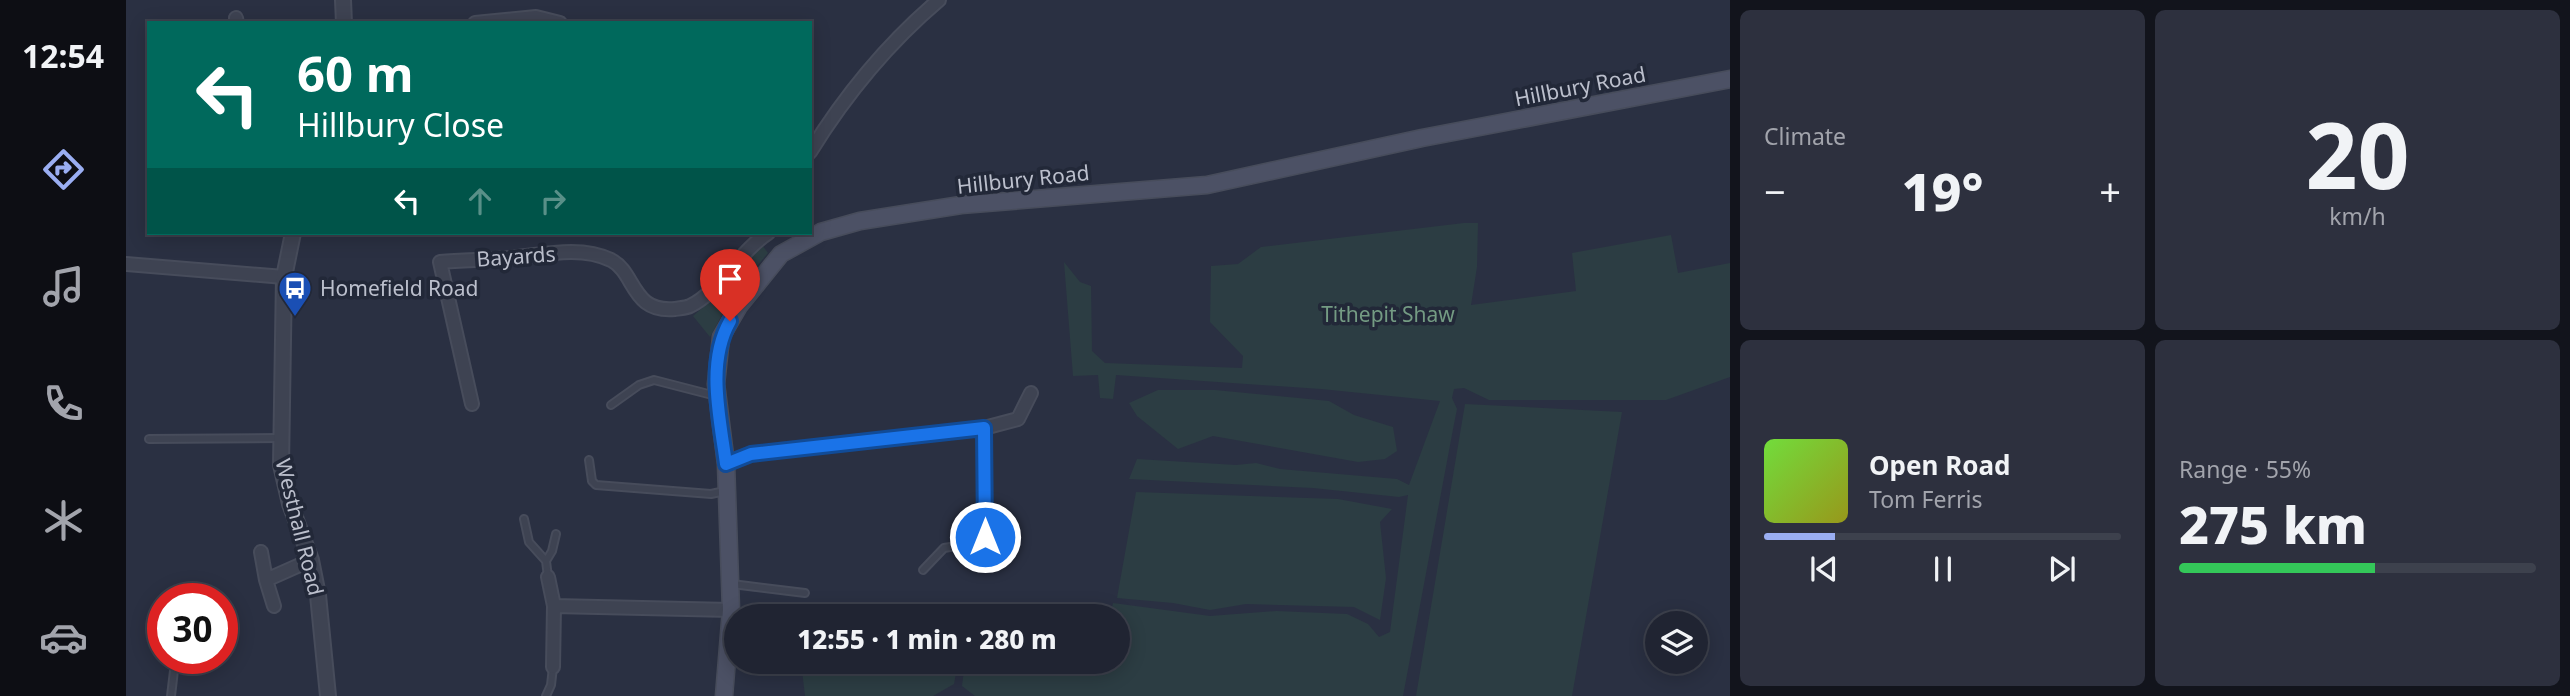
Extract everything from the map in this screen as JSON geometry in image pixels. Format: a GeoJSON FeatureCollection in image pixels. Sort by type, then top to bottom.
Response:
{"type":"FeatureCollection","features":[{"type":"Feature","properties":{"kind":"main road","name":"Hillbury Road"},"geometry":{"type":"LineString","coordinates":[[731,604],[726,464],[716,384],[721,337],[739,306],[781,254],[821,232],[860,221],[961,205],[1208,185],[1422,138],[1730,79]]}},
{"type":"Feature","properties":{"kind":"main road","name":"Hillbury Road"},"geometry":{"type":"LineString","coordinates":[[724,696],[726,674]]}},
{"type":"Feature","properties":{"kind":"street"},"geometry":{"type":"LineString","coordinates":[[343,0],[344,21]]}},
{"type":"Feature","properties":{"kind":"street"},"geometry":{"type":"LineString","coordinates":[[812,149],[834,112],[877,59],[939,0]]}},
{"type":"Feature","properties":{"kind":"street"},"geometry":{"type":"LineString","coordinates":[[495,21],[536,17],[552,21]]}},
{"type":"Feature","properties":{"kind":"street","name":"Westhall Road"},"geometry":{"type":"LineString","coordinates":[[293,235],[284,277],[281,465],[290,504],[311,560],[318,595],[328,696]]}},
{"type":"Feature","properties":{"kind":"street","name":"Bayards"},"geometry":{"type":"LineString","coordinates":[[472,404],[440,262],[512,258],[551,251],[611,260],[646,303],[667,310],[689,307],[706,296],[752,243],[765,235]]}},
{"type":"Feature","properties":{"kind":"street"},"geometry":{"type":"LineString","coordinates":[[769,235],[772,244],[781,254]]}},
{"type":"Feature","properties":{"kind":"street"},"geometry":{"type":"LineString","coordinates":[[126,264],[284,277]]}},
{"type":"Feature","properties":{"kind":"street"},"geometry":{"type":"LineString","coordinates":[[726,464],[751,454],[984,428],[1018,419],[1031,393]]}},
{"type":"Feature","properties":{"kind":"street"},"geometry":{"type":"LineString","coordinates":[[981,542],[985,537],[984,428]]}},
{"type":"Feature","properties":{"kind":"street"},"geometry":{"type":"LineString","coordinates":[[261,552],[274,606]]}},
{"type":"Feature","properties":{"kind":"street"},"geometry":{"type":"LineString","coordinates":[[266,580],[311,560]]}},
{"type":"Feature","properties":{"kind":"street"},"geometry":{"type":"LineString","coordinates":[[548,577],[554,606],[553,667]]}},
{"type":"Feature","properties":{"kind":"street"},"geometry":{"type":"LineString","coordinates":[[554,606],[724,610]]}},
{"type":"Feature","properties":{"kind":"lane"},"geometry":{"type":"LineString","coordinates":[[611,405],[639,385],[654,380],[718,397]]}},
{"type":"Feature","properties":{"kind":"lane"},"geometry":{"type":"LineString","coordinates":[[149,439],[280,438]]}},
{"type":"Feature","properties":{"kind":"lane"},"geometry":{"type":"LineString","coordinates":[[589,460],[592,481],[596,485],[711,494],[727,491]]}},
{"type":"Feature","properties":{"kind":"lane"},"geometry":{"type":"LineString","coordinates":[[524,519],[529,542],[546,561],[548,577]]}},
{"type":"Feature","properties":{"kind":"lane"},"geometry":{"type":"LineString","coordinates":[[546,561],[552,551],[556,534]]}},
{"type":"Feature","properties":{"kind":"lane"},"geometry":{"type":"LineString","coordinates":[[923,570],[944,548],[981,542]]}},
{"type":"Feature","properties":{"kind":"lane"},"geometry":{"type":"LineString","coordinates":[[730,584],[805,593]]}},
{"type":"Feature","properties":{"kind":"lane"},"geometry":{"type":"LineString","coordinates":[[546,696],[551,685],[553,667]]}},
{"type":"Feature","properties":{"kind":"lane"},"geometry":{"type":"LineString","coordinates":[[171,696],[174,674]]}},
{"type":"Feature","properties":{"kind":"green space","name":"Tithepit Shaw"},"geometry":{"type":"Polygon","coordinates":[[[1478,223],[1477,267],[1471,305],[1576,291],[1572,253],[1671,235],[1678,273],[1730,263],[1730,377],[1666,400],[1489,400],[1464,388],[1454,389],[1452,398],[1457,409],[1403,696],[975,696],[962,686],[964,674],[1130,674],[1130,605],[1210,616],[1276,611],[1347,614],[1368,624],[1379,637],[1390,632],[1408,495],[1399,497],[1313,488],[1129,479],[1137,459],[1236,465],[1256,463],[1280,469],[1397,479],[1409,485],[1440,401],[1321,389],[1116,375],[1113,399],[1100,398],[1098,375],[1073,376],[1064,262],[1080,282],[1091,286],[1092,351],[1105,363],[1242,368],[1243,356],[1210,322],[1211,266],[1238,264],[1261,247],[1478,223]]]}},
{"type":"Feature","properties":{"kind":"green space"},"geometry":{"type":"Polygon","coordinates":[[[762,245],[768,253],[732,296],[710,337],[693,316],[762,245]]]}},
{"type":"Feature","properties":{"kind":"green space"},"geometry":{"type":"Polygon","coordinates":[[[1158,390],[1215,390],[1329,401],[1354,415],[1393,427],[1397,451],[1385,459],[1358,462],[1213,436],[1178,449],[1137,416],[1129,403],[1158,390]]]}},
{"type":"Feature","properties":{"kind":"green space"},"geometry":{"type":"Polygon","coordinates":[[[1465,404],[1622,412],[1572,696],[1416,696],[1465,404]]]}},
{"type":"Feature","properties":{"kind":"green space"},"geometry":{"type":"Polygon","coordinates":[[[1136,492],[1338,499],[1392,509],[1380,522],[1386,578],[1380,620],[1354,607],[1246,604],[1210,610],[1173,603],[1117,598],[1136,492]]]}},
{"type":"Feature","properties":{"kind":"green space"},"geometry":{"type":"Polygon","coordinates":[[[802,674],[956,674],[954,684],[933,696],[805,696],[802,674]]]}},
{"type":"Feature","properties":{"kind":"place","name":"Homefield Road"},"geometry":{"type":"Point","coordinates":[295,318]}},
{"type":"Feature","properties":{"kind":"route"},"geometry":{"type":"LineString","coordinates":[[730,321],[721,337],[716,384],[726,464],[751,454],[984,428],[985,537]]}}]}
